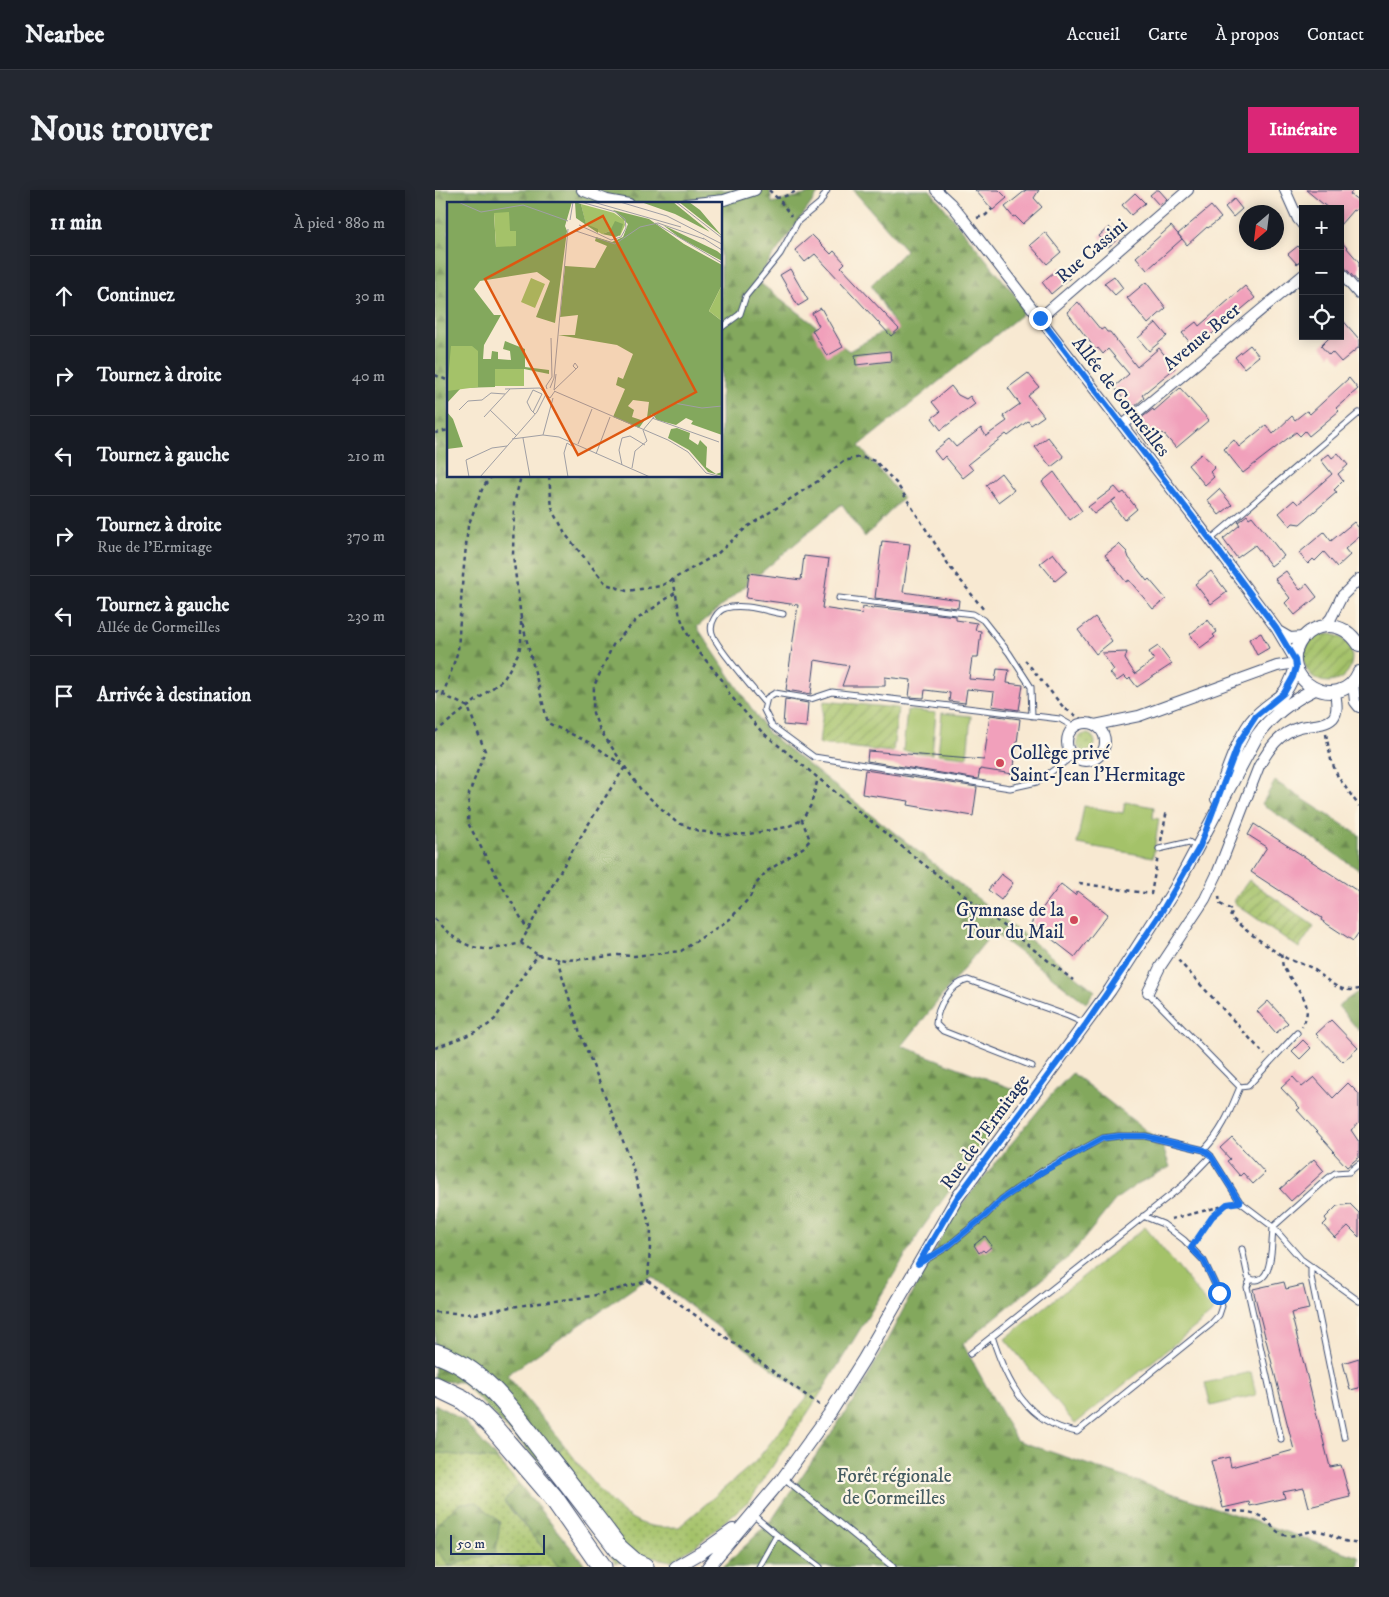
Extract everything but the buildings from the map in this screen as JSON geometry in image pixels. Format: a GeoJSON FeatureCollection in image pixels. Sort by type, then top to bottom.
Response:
{"type":"FeatureCollection","features":[{"type":"Feature","properties":{"kind":"highway"},"geometry":{"type":"LineString","coordinates":[[435,1353],[465,1367],[488,1385],[514,1414],[619,1549],[635,1563],[643,1567]]}},
{"type":"Feature","properties":{"kind":"highway"},"geometry":{"type":"LineString","coordinates":[[435,1386],[462,1399],[493,1427],[553,1497],[602,1567]]}},
{"type":"Feature","properties":{"kind":"street"},"geometry":{"type":"LineString","coordinates":[[582,190],[607,200],[618,202]]}},
{"type":"Feature","properties":{"kind":"street"},"geometry":{"type":"LineString","coordinates":[[706,202],[725,200],[755,190]]}},
{"type":"Feature","properties":{"kind":"street","name":"Allée de Cormeilles"},"geometry":{"type":"LineString","coordinates":[[936,190],[951,204],[1040,318],[1276,628],[1281,634],[1290,638],[1303,637]]}},
{"type":"Feature","properties":{"kind":"street","name":"Rue Cassini"},"geometry":{"type":"LineString","coordinates":[[1040,318],[1188,190]]}},
{"type":"Feature","properties":{"kind":"street"},"geometry":{"type":"LineString","coordinates":[[1285,190],[1299,220]]}},
{"type":"Feature","properties":{"kind":"street"},"geometry":{"type":"LineString","coordinates":[[1344,277],[1359,294]]}},
{"type":"Feature","properties":{"kind":"street","name":"Avenue Beer"},"geometry":{"type":"LineString","coordinates":[[1123,425],[1299,278]]}},
{"type":"Feature","properties":{"kind":"street"},"geometry":{"type":"LineString","coordinates":[[1324,626],[1331,618],[1342,596],[1359,578]]}},
{"type":"Feature","properties":{"kind":"street"},"geometry":{"type":"LineString","coordinates":[[1303,637],[1309,632],[1324,626],[1331,626],[1345,630],[1358,642]]}},
{"type":"Feature","properties":{"kind":"street","name":"Allée de Cormeilles"},"geometry":{"type":"LineString","coordinates":[[1276,628],[1296,663]]}},
{"type":"Feature","properties":{"kind":"street","name":"Rue de l'Ermitage"},"geometry":{"type":"LineString","coordinates":[[1199,847],[1239,742],[1256,716],[1284,693],[1293,677],[1296,652],[1303,637]]}},
{"type":"Feature","properties":{"kind":"street"},"geometry":{"type":"LineString","coordinates":[[1118,720],[1105,740],[1103,752],[1095,759],[1083,761],[1073,756],[1067,746],[1068,735],[1074,727],[1080,724],[1139,716],[1277,666],[1296,663],[1303,680],[1321,691],[1335,692],[1341,690],[1356,677]]}},
{"type":"Feature","properties":{"kind":"street"},"geometry":{"type":"LineString","coordinates":[[1356,677],[1355,702],[1359,707]]}},
{"type":"Feature","properties":{"kind":"street","name":"Rue de l'Ermitage"},"geometry":{"type":"LineString","coordinates":[[708,1567],[783,1478],[830,1412],[864,1359],[957,1198],[1086,1024],[1159,916],[1199,847],[1253,742],[1261,731],[1283,710],[1315,689]]}},
{"type":"Feature","properties":{"kind":"street"},"geometry":{"type":"LineString","coordinates":[[1147,992],[1160,967],[1205,899],[1217,874],[1259,766],[1267,753],[1275,741],[1287,734],[1299,728],[1325,723],[1333,718],[1337,709],[1335,692]]}},
{"type":"Feature","properties":{"kind":"street"},"geometry":{"type":"LineString","coordinates":[[1091,724],[1102,731],[1105,740]]}},
{"type":"Feature","properties":{"kind":"street","name":"Rue de l'Ermitage"},"geometry":{"type":"LineString","coordinates":[[676,1567],[701,1552],[753,1514]]}},
{"type":"Feature","properties":{"kind":"lane"},"geometry":{"type":"LineString","coordinates":[[723,327],[740,314],[746,296],[780,254],[796,223],[820,203],[827,190]]}},
{"type":"Feature","properties":{"kind":"lane"},"geometry":{"type":"LineString","coordinates":[[1210,540],[1359,413]]}},
{"type":"Feature","properties":{"kind":"lane"},"geometry":{"type":"LineString","coordinates":[[839,598],[973,614],[983,620],[1009,653],[1031,687],[1032,716]]}},
{"type":"Feature","properties":{"kind":"lane"},"geometry":{"type":"LineString","coordinates":[[765,703],[719,646],[711,632],[712,624],[723,608],[741,607],[783,614]]}},
{"type":"Feature","properties":{"kind":"lane"},"geometry":{"type":"LineString","coordinates":[[1073,756],[1037,782],[1010,788],[814,757],[772,726],[764,710],[767,698],[775,693],[811,699],[832,692],[1060,718],[1074,727]]}},
{"type":"Feature","properties":{"kind":"lane"},"geometry":{"type":"LineString","coordinates":[[1159,849],[1189,842],[1199,847]]}},
{"type":"Feature","properties":{"kind":"lane"},"geometry":{"type":"LineString","coordinates":[[1032,1066],[943,1031],[936,1024],[942,1002],[961,981],[968,980],[1086,1024]]}},
{"type":"Feature","properties":{"kind":"lane"},"geometry":{"type":"LineString","coordinates":[[1147,992],[1240,1087]]}},
{"type":"Feature","properties":{"kind":"lane"},"geometry":{"type":"LineString","coordinates":[[1240,1087],[1248,1086],[1297,1033]]}},
{"type":"Feature","properties":{"kind":"lane"},"geometry":{"type":"LineString","coordinates":[[1204,1150],[1224,1126],[1240,1087]]}},
{"type":"Feature","properties":{"kind":"lane"},"geometry":{"type":"LineString","coordinates":[[918,1264],[947,1247],[986,1215],[1002,1199],[1042,1172],[1103,1138],[1145,1136],[1204,1150],[1211,1156],[1240,1202],[1273,1227],[1301,1259],[1359,1301]]}},
{"type":"Feature","properties":{"kind":"lane"},"geometry":{"type":"LineString","coordinates":[[970,1354],[1181,1186],[1211,1156]]}},
{"type":"Feature","properties":{"kind":"lane"},"geometry":{"type":"LineString","coordinates":[[1250,1280],[1260,1280],[1265,1275],[1268,1268],[1273,1227],[1328,1178],[1335,1173],[1349,1172],[1359,1164]]}},
{"type":"Feature","properties":{"kind":"lane"},"geometry":{"type":"LineString","coordinates":[[992,1336],[1001,1365],[1013,1388],[1025,1403],[1043,1419],[1062,1430],[1077,1432],[1211,1324],[1219,1315],[1222,1306],[1219,1293],[1204,1261],[1163,1224],[1143,1216]]}},
{"type":"Feature","properties":{"kind":"lane"},"geometry":{"type":"LineString","coordinates":[[1242,1248],[1250,1280],[1247,1287],[1281,1439]]}},
{"type":"Feature","properties":{"kind":"lane"},"geometry":{"type":"LineString","coordinates":[[1311,1267],[1311,1276],[1345,1437]]}},
{"type":"Feature","properties":{"kind":"lane"},"geometry":{"type":"LineString","coordinates":[[783,1478],[893,1567]]}},
{"type":"Feature","properties":{"kind":"lane"},"geometry":{"type":"LineString","coordinates":[[753,1514],[777,1535],[820,1567]]}},
{"type":"Feature","properties":{"kind":"lane"},"geometry":{"type":"LineString","coordinates":[[759,1567],[777,1535]]}},
{"type":"Feature","properties":{"kind":"path"},"geometry":{"type":"LineString","coordinates":[[769,190],[796,223]]}},
{"type":"Feature","properties":{"kind":"path"},"geometry":{"type":"LineString","coordinates":[[776,198],[799,190]]}},
{"type":"Feature","properties":{"kind":"path"},"geometry":{"type":"LineString","coordinates":[[965,222],[971,218],[986,215],[992,209]]}},
{"type":"Feature","properties":{"kind":"path"},"geometry":{"type":"LineString","coordinates":[[435,375],[447,380]]}},
{"type":"Feature","properties":{"kind":"path"},"geometry":{"type":"LineString","coordinates":[[549,478],[551,508],[566,535],[607,584],[627,591],[661,586],[717,554],[747,527],[818,481],[844,461],[860,457],[875,461],[897,484],[950,568],[986,612]]}},
{"type":"Feature","properties":{"kind":"path"},"geometry":{"type":"LineString","coordinates":[[443,695],[458,651],[461,586],[468,526],[483,487],[490,478]]}},
{"type":"Feature","properties":{"kind":"path"},"geometry":{"type":"LineString","coordinates":[[520,478],[514,504],[513,555],[521,618],[548,723],[592,744],[625,767]]}},
{"type":"Feature","properties":{"kind":"path"},"geometry":{"type":"LineString","coordinates":[[673,579],[679,616],[687,633],[699,652],[723,681],[730,695],[763,732],[818,778],[1073,980]]}},
{"type":"Feature","properties":{"kind":"path"},"geometry":{"type":"LineString","coordinates":[[675,593],[636,620],[613,645],[594,686],[593,712],[600,730],[641,790],[676,822],[699,832],[727,836],[787,827],[802,820],[811,805],[818,778]]}},
{"type":"Feature","properties":{"kind":"path"},"geometry":{"type":"LineString","coordinates":[[435,732],[504,679],[519,652],[521,618]]}},
{"type":"Feature","properties":{"kind":"path"},"geometry":{"type":"LineString","coordinates":[[1022,656],[1064,708],[1091,724]]}},
{"type":"Feature","properties":{"kind":"path"},"geometry":{"type":"LineString","coordinates":[[435,691],[468,707],[485,751],[469,794],[468,822],[528,930]]}},
{"type":"Feature","properties":{"kind":"path"},"geometry":{"type":"LineString","coordinates":[[1325,723],[1331,760],[1338,777],[1359,806]]}},
{"type":"Feature","properties":{"kind":"path"},"geometry":{"type":"LineString","coordinates":[[521,943],[591,817],[625,767]]}},
{"type":"Feature","properties":{"kind":"path"},"geometry":{"type":"LineString","coordinates":[[1079,883],[1151,894],[1167,810]]}},
{"type":"Feature","properties":{"kind":"path"},"geometry":{"type":"LineString","coordinates":[[435,919],[451,936],[472,947],[497,948],[521,943],[538,955],[557,959],[595,959],[618,955],[634,956],[681,951],[730,919],[750,897],[756,884],[766,872],[804,847],[810,840],[802,820]]}},
{"type":"Feature","properties":{"kind":"path"},"geometry":{"type":"LineString","coordinates":[[1217,874],[1220,904],[1230,909],[1232,913],[1230,917],[1253,936],[1288,959],[1311,968],[1328,982],[1349,991],[1359,988]]}},
{"type":"Feature","properties":{"kind":"path"},"geometry":{"type":"LineString","coordinates":[[1170,951],[1271,1062]]}},
{"type":"Feature","properties":{"kind":"path"},"geometry":{"type":"LineString","coordinates":[[1281,954],[1283,966],[1306,1002],[1307,1017],[1297,1033]]}},
{"type":"Feature","properties":{"kind":"path"},"geometry":{"type":"LineString","coordinates":[[435,1048],[473,1034],[495,1019],[538,955]]}},
{"type":"Feature","properties":{"kind":"path"},"geometry":{"type":"LineString","coordinates":[[557,959],[580,1033],[629,1156],[651,1230],[648,1281]]}},
{"type":"Feature","properties":{"kind":"path"},"geometry":{"type":"LineString","coordinates":[[1163,1224],[1184,1214],[1240,1202]]}},
{"type":"Feature","properties":{"kind":"path"},"geometry":{"type":"LineString","coordinates":[[1191,1248],[1212,1217],[1227,1204]]}},
{"type":"Feature","properties":{"kind":"path"},"geometry":{"type":"LineString","coordinates":[[435,1312],[475,1314],[592,1296],[648,1281]]}},
{"type":"Feature","properties":{"kind":"path"},"geometry":{"type":"LineString","coordinates":[[648,1281],[830,1412]]}},
{"type":"Feature","properties":{"kind":"path"},"geometry":{"type":"LineString","coordinates":[[1225,1512],[1248,1511],[1269,1523],[1275,1531],[1285,1535],[1307,1534],[1317,1531],[1330,1533],[1339,1539],[1359,1544]]}},
{"type":"Feature","properties":{"kind":"green space"},"geometry":{"type":"Polygon","coordinates":[[[435,190],[770,190],[772,203],[820,191],[756,280],[849,351],[895,325],[871,285],[906,250],[853,190],[930,190],[1027,310],[859,446],[903,498],[865,537],[842,504],[697,627],[768,733],[1095,991],[1086,1003],[993,932],[902,1046],[1021,1092],[923,1227],[824,1388],[808,1396],[651,1276],[507,1375],[564,1445],[544,1467],[462,1382],[435,1381],[435,190]]]}},
{"type":"Feature","properties":{"kind":"green space"},"geometry":{"type":"Polygon","coordinates":[[[1328,634],[1337,636],[1345,641],[1350,649],[1352,658],[1350,667],[1345,675],[1337,680],[1328,682],[1319,680],[1311,675],[1306,667],[1304,658],[1306,649],[1311,641],[1319,636],[1328,634]]]}},
{"type":"Feature","properties":{"kind":"green space"},"geometry":{"type":"Polygon","coordinates":[[[824,701],[898,708],[893,752],[819,744],[824,701]]]}},
{"type":"Feature","properties":{"kind":"green space"},"geometry":{"type":"Polygon","coordinates":[[[907,710],[936,713],[932,754],[903,751],[907,710]]]}},
{"type":"Feature","properties":{"kind":"green space"},"geometry":{"type":"Polygon","coordinates":[[[942,713],[971,716],[967,757],[938,754],[942,713]]]}},
{"type":"Feature","properties":{"kind":"green space"},"geometry":{"type":"Polygon","coordinates":[[[1082,734],[1090,734],[1095,739],[1093,750],[1082,752],[1077,747],[1077,739],[1082,734]]]}},
{"type":"Feature","properties":{"kind":"green space"},"geometry":{"type":"Polygon","coordinates":[[[1275,781],[1359,835],[1359,870],[1262,804],[1275,781]]]}},
{"type":"Feature","properties":{"kind":"green space"},"geometry":{"type":"Polygon","coordinates":[[[1125,802],[1154,807],[1153,818],[1159,819],[1153,857],[1077,844],[1084,806],[1123,813],[1125,802]]]}},
{"type":"Feature","properties":{"kind":"green space"},"geometry":{"type":"Polygon","coordinates":[[[1249,880],[1314,926],[1299,948],[1233,902],[1249,880]]]}},
{"type":"Feature","properties":{"kind":"green space"},"geometry":{"type":"Polygon","coordinates":[[[1359,991],[1359,1031],[1338,1006],[1359,991]]]}},
{"type":"Feature","properties":{"kind":"green space","name":"Forêt régionale de Cormeilles"},"geometry":{"type":"Polygon","coordinates":[[[1072,1073],[1161,1142],[1170,1167],[1139,1183],[1116,1199],[1071,1255],[963,1344],[1016,1440],[1359,1557],[1359,1567],[723,1567],[771,1521],[862,1388],[953,1215],[1051,1095],[1072,1073]]]}},
{"type":"Feature","properties":{"kind":"green space"},"geometry":{"type":"Polygon","coordinates":[[[1145,1227],[1214,1312],[1075,1424],[1005,1339],[1145,1227]]]}},
{"type":"Feature","properties":{"kind":"green space"},"geometry":{"type":"Polygon","coordinates":[[[1251,1372],[1256,1395],[1211,1406],[1205,1383],[1251,1372]]]}},
{"type":"Feature","properties":{"kind":"green space"},"geometry":{"type":"Polygon","coordinates":[[[824,1388],[751,1499],[697,1545],[671,1561],[650,1557],[616,1563],[544,1467],[564,1445],[592,1481],[626,1515],[652,1526],[679,1527],[755,1462],[808,1396],[824,1388]]]}},
{"type":"Feature","properties":{"kind":"green space"},"geometry":{"type":"Polygon","coordinates":[[[435,1404],[464,1421],[498,1460],[439,1453],[435,1456],[435,1404]]]}},
{"type":"Feature","properties":{"kind":"green space"},"geometry":{"type":"Polygon","coordinates":[[[439,1452],[498,1460],[519,1484],[504,1502],[559,1567],[435,1567],[435,1456],[439,1452]]]}},
{"type":"Feature","properties":{"kind":"green space"},"geometry":{"type":"Polygon","coordinates":[[[519,1484],[586,1567],[559,1567],[504,1501],[519,1484]]]}},
{"type":"Feature","properties":{"kind":"green space"},"geometry":{"type":"Polygon","coordinates":[[[477,1502],[500,1522],[496,1552],[449,1566],[435,1546],[438,1523],[460,1503],[477,1502]]]}},
{"type":"Feature","properties":{"kind":"place","name":"Collège privé Saint-Jean l'Hermitage"},"geometry":{"type":"Point","coordinates":[1000,763]}},
{"type":"Feature","properties":{"kind":"place","name":"Gymnase de la Tour du Mail"},"geometry":{"type":"Point","coordinates":[1074,920]}},
{"type":"Feature","properties":{"kind":"route"},"geometry":{"type":"LineString","coordinates":[[1040,318],[1276,628],[1295,660],[1296,667],[1284,693],[1256,716],[1239,742],[1200,846],[1159,916],[1086,1024],[957,1198],[918,1264],[947,1247],[986,1215],[1002,1199],[1042,1172],[1103,1138],[1145,1136],[1204,1150],[1211,1156],[1240,1202],[1227,1204],[1212,1217],[1191,1248],[1204,1261],[1219,1293]]}}]}
